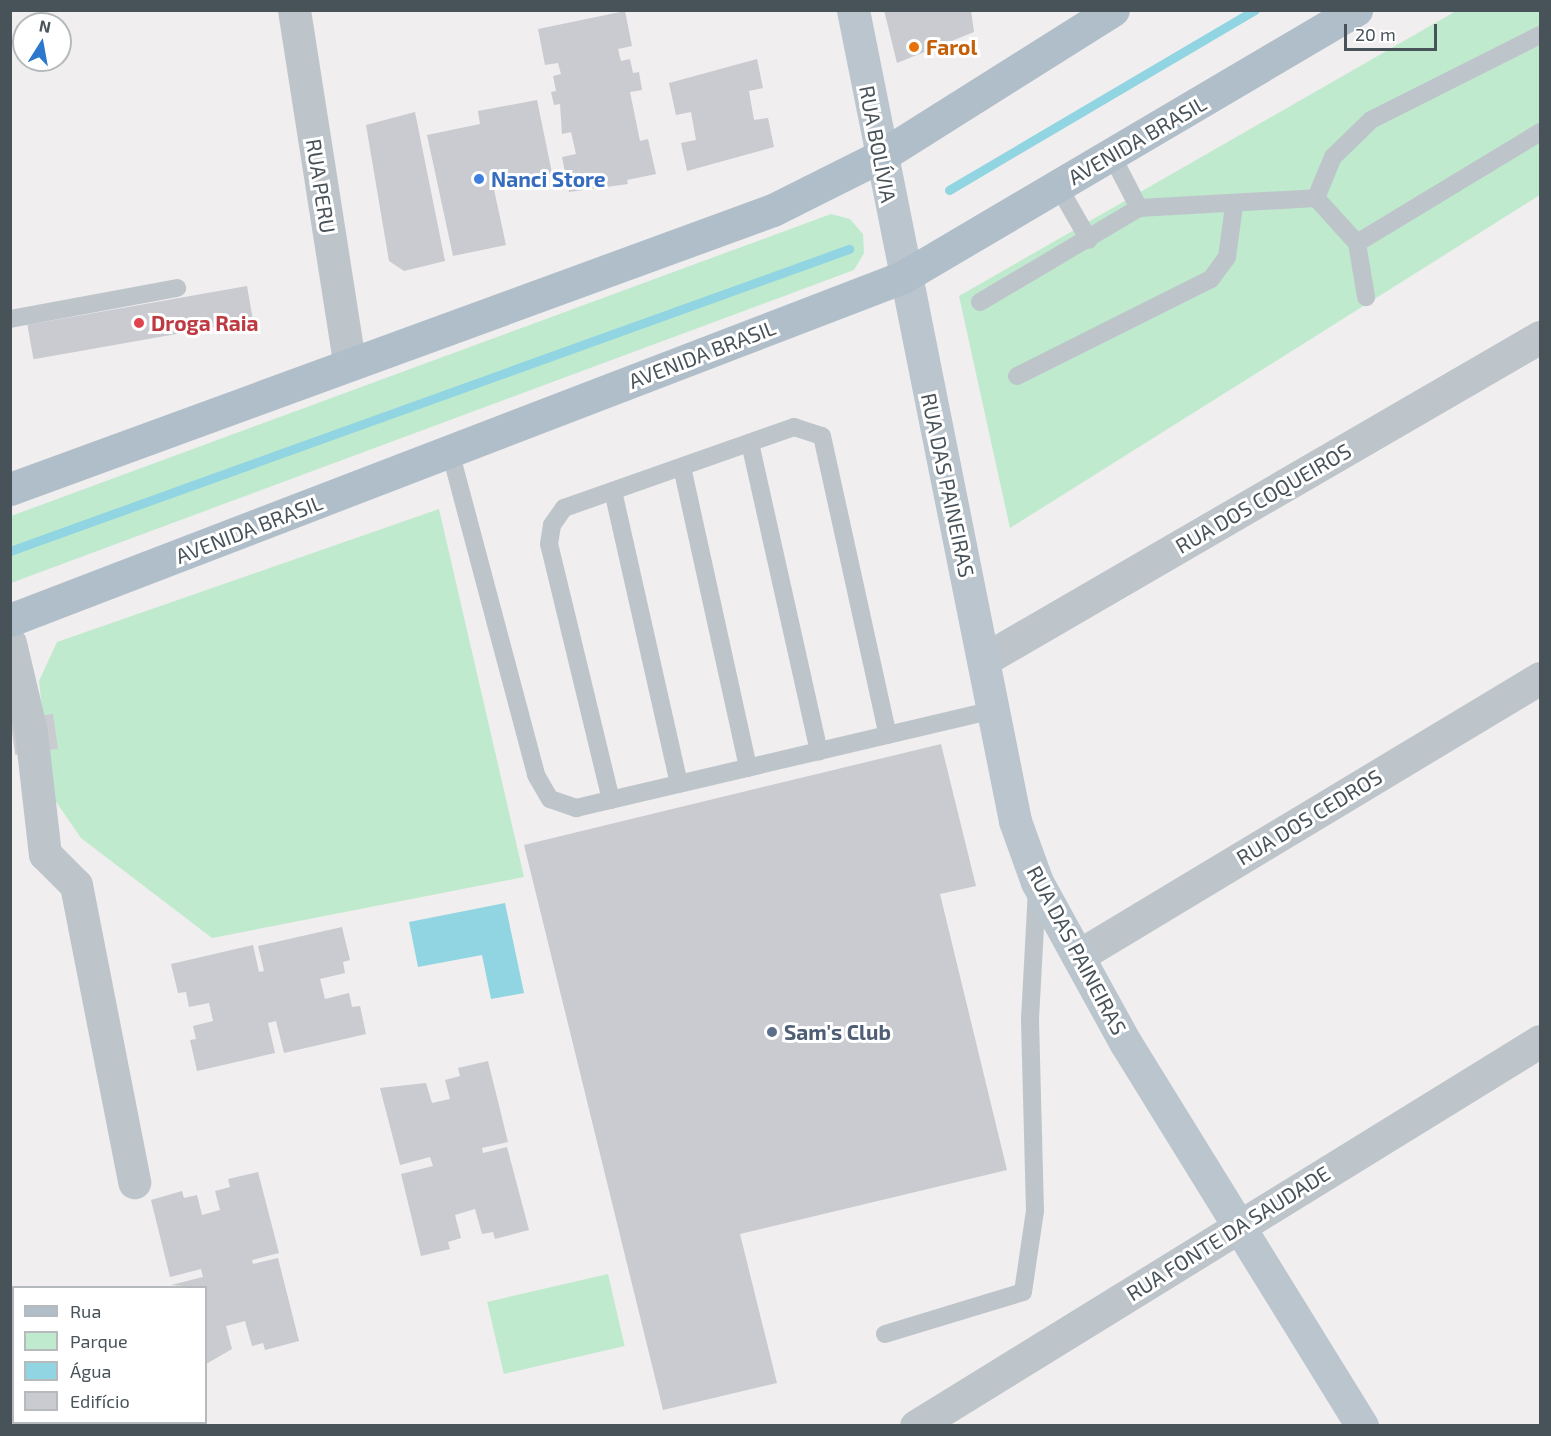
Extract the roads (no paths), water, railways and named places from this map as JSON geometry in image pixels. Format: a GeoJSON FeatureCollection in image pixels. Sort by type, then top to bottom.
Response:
{"type":"FeatureCollection","features":[{"type":"Feature","properties":{"kind":"main road","name":"RUA BOLÍVIA"},"geometry":{"type":"LineString","coordinates":[[853,10],[903,277]]}},
{"type":"Feature","properties":{"kind":"main road"},"geometry":{"type":"LineString","coordinates":[[14,485],[773,210],[881,156],[1113,10]]}},
{"type":"Feature","properties":{"kind":"main road","name":"AVENIDA BRASIL"},"geometry":{"type":"LineString","coordinates":[[10,620],[903,277],[1356,10]]}},
{"type":"Feature","properties":{"kind":"main road","name":"RUA DAS PAINEIRAS"},"geometry":{"type":"LineString","coordinates":[[903,277],[985,659],[1015,821],[1037,882],[1125,1042],[1242,1225],[1362,1425]]}},
{"type":"Feature","properties":{"kind":"street","name":"RUA PERU"},"geometry":{"type":"LineString","coordinates":[[294,10],[349,362]]}},
{"type":"Feature","properties":{"kind":"street","name":"RUA DOS COQUEIROS"},"geometry":{"type":"LineString","coordinates":[[985,659],[1539,341]]}},
{"type":"Feature","properties":{"kind":"street"},"geometry":{"type":"LineString","coordinates":[[10,643],[31,732],[45,854],[76,885],[135,1182]]}},
{"type":"Feature","properties":{"kind":"street","name":"RUA DOS CEDROS"},"geometry":{"type":"LineString","coordinates":[[1078,956],[1540,678]]}},
{"type":"Feature","properties":{"kind":"street","name":"RUA FONTE DA SAUDADE"},"geometry":{"type":"LineString","coordinates":[[916,1425],[1540,1041]]}},
{"type":"Feature","properties":{"kind":"lane"},"geometry":{"type":"LineString","coordinates":[[1316,198],[1334,157],[1371,120],[1540,35]]}},
{"type":"Feature","properties":{"kind":"lane"},"geometry":{"type":"LineString","coordinates":[[1357,243],[1540,132]]}},
{"type":"Feature","properties":{"kind":"lane"},"geometry":{"type":"LineString","coordinates":[[1112,154],[1139,208]]}},
{"type":"Feature","properties":{"kind":"lane"},"geometry":{"type":"LineString","coordinates":[[1058,186],[1089,240]]}},
{"type":"Feature","properties":{"kind":"lane"},"geometry":{"type":"LineString","coordinates":[[980,302],[1089,240],[1139,208],[1234,206],[1316,198]]}},
{"type":"Feature","properties":{"kind":"lane"},"geometry":{"type":"LineString","coordinates":[[1316,198],[1357,243],[1366,297]]}},
{"type":"Feature","properties":{"kind":"lane"},"geometry":{"type":"LineString","coordinates":[[1017,376],[1211,279],[1227,256],[1234,206]]}},
{"type":"Feature","properties":{"kind":"lane"},"geometry":{"type":"LineString","coordinates":[[10,319],[177,288]]}},
{"type":"Feature","properties":{"kind":"lane"},"geometry":{"type":"LineString","coordinates":[[611,800],[549,544],[552,525],[564,508],[794,427],[822,436],[888,735]]}},
{"type":"Feature","properties":{"kind":"lane"},"geometry":{"type":"LineString","coordinates":[[750,443],[819,751]]}},
{"type":"Feature","properties":{"kind":"lane"},"geometry":{"type":"LineString","coordinates":[[450,451],[536,775],[550,799],[568,805],[611,800],[994,710]]}},
{"type":"Feature","properties":{"kind":"lane"},"geometry":{"type":"LineString","coordinates":[[682,467],[748,768]]}},
{"type":"Feature","properties":{"kind":"lane"},"geometry":{"type":"LineString","coordinates":[[613,491],[679,784]]}},
{"type":"Feature","properties":{"kind":"lane"},"geometry":{"type":"LineString","coordinates":[[885,1334],[1023,1292],[1035,1211],[1030,1019],[1037,882]]}},
{"type":"Feature","properties":{"kind":"water"},"geometry":{"type":"Polygon","coordinates":[[[505,903],[524,993],[491,999],[482,955],[418,967],[409,922],[505,903]]]}},
{"type":"Feature","properties":{"kind":"waterway"},"geometry":{"type":"LineString","coordinates":[[949,190],[1255,10]]}},
{"type":"Feature","properties":{"kind":"waterway"},"geometry":{"type":"LineString","coordinates":[[10,551],[849,249]]}},
{"type":"Feature","properties":{"kind":"place","name":"Farol"},"geometry":{"type":"Point","coordinates":[914,47]}},
{"type":"Feature","properties":{"kind":"place","name":"Nanci Store"},"geometry":{"type":"Point","coordinates":[479,179]}},
{"type":"Feature","properties":{"kind":"place","name":"Droga Raia"},"geometry":{"type":"Point","coordinates":[139,323]}},
{"type":"Feature","properties":{"kind":"place","name":"Sam's Club"},"geometry":{"type":"Point","coordinates":[772,1032]}}]}
